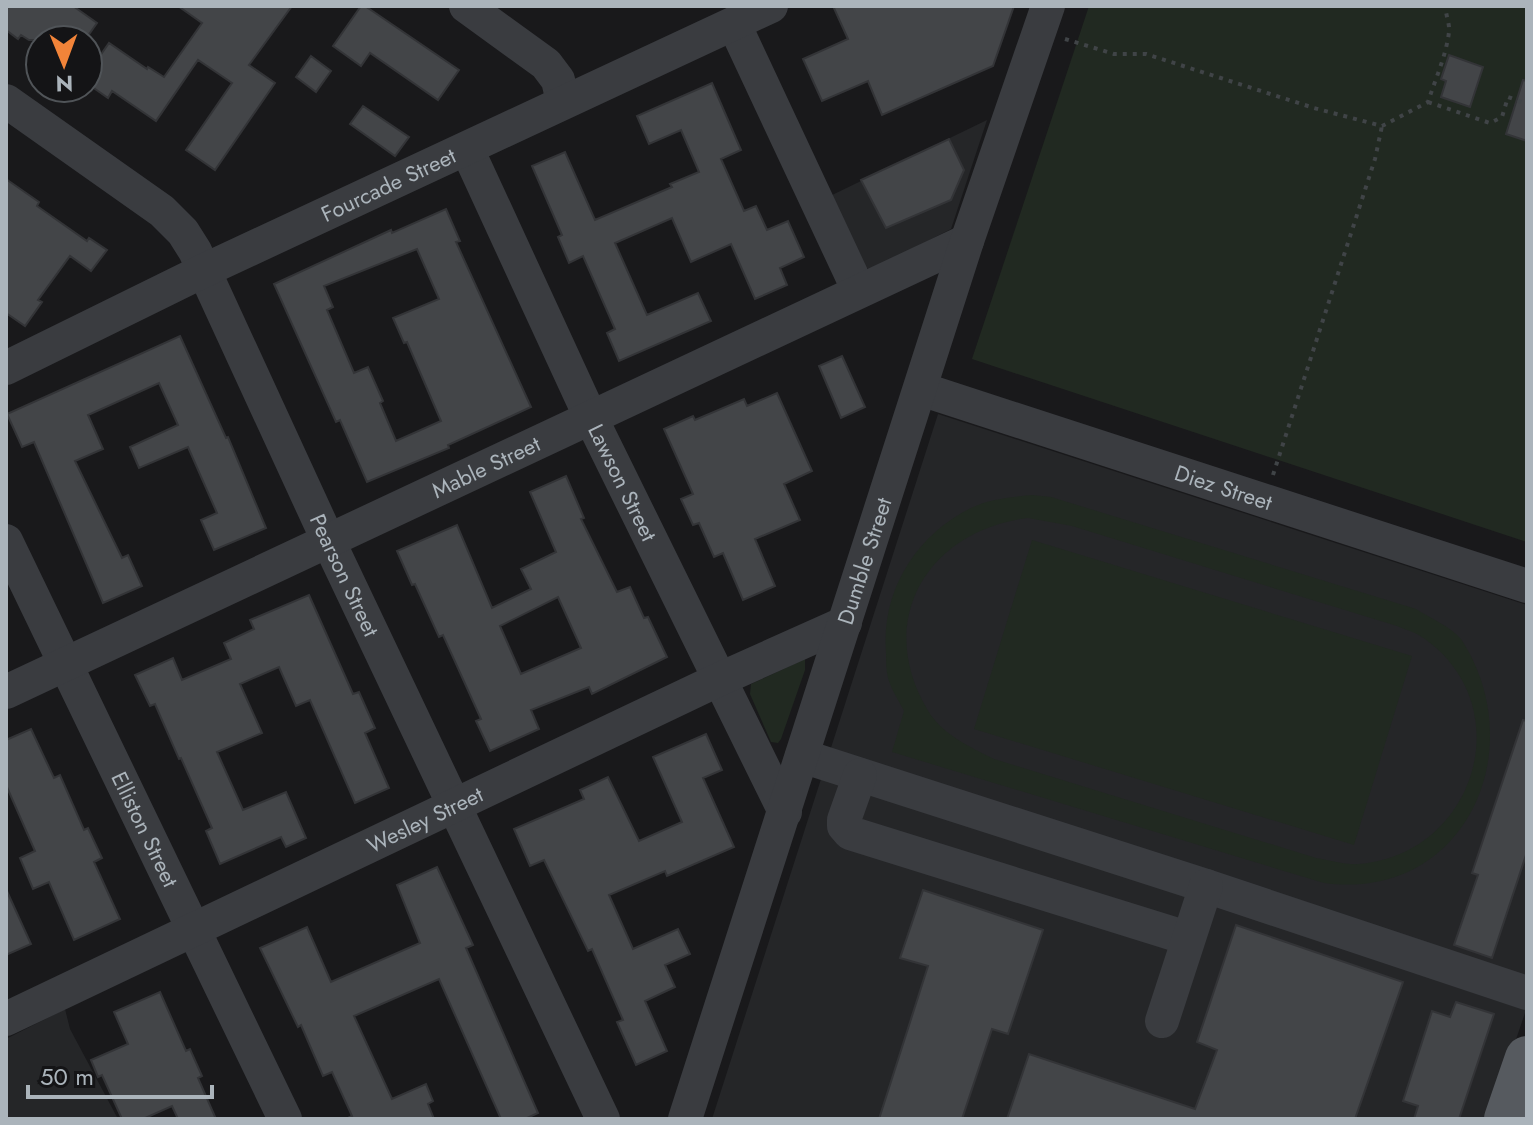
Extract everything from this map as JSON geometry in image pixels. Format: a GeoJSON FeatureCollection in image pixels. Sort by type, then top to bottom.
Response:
{"type":"FeatureCollection","features":[{"type":"Feature","properties":{"kind":"main road"},"geometry":{"type":"LineString","coordinates":[[1506,1119],[1527,1058]]}},
{"type":"Feature","properties":{"kind":"street"},"geometry":{"type":"LineString","coordinates":[[466,6],[546,64],[558,80],[563,102]]}},
{"type":"Feature","properties":{"kind":"street","name":"Fourcade Street"},"geometry":{"type":"LineString","coordinates":[[6,368],[203,271],[771,6]]}},
{"type":"Feature","properties":{"kind":"street","name":"Dumble Street"},"geometry":{"type":"LineString","coordinates":[[685,1119],[967,241],[1044,18]]}},
{"type":"Feature","properties":{"kind":"street"},"geometry":{"type":"LineString","coordinates":[[734,24],[859,291]]}},
{"type":"Feature","properties":{"kind":"street","name":"Pearson Street"},"geometry":{"type":"LineString","coordinates":[[6,101],[162,211],[183,232],[603,1119]]}},
{"type":"Feature","properties":{"kind":"street","name":"Lawson Street"},"geometry":{"type":"LineString","coordinates":[[467,149],[590,416],[785,812]]}},
{"type":"Feature","properties":{"kind":"street","name":"Mable Street"},"geometry":{"type":"LineString","coordinates":[[6,692],[967,241]]}},
{"type":"Feature","properties":{"kind":"street","name":"Diez Street"},"geometry":{"type":"LineString","coordinates":[[921,389],[1527,586]]}},
{"type":"Feature","properties":{"kind":"street","name":"Elliston Street"},"geometry":{"type":"LineString","coordinates":[[6,541],[285,1119]]}},
{"type":"Feature","properties":{"kind":"street","name":"Wesley Street"},"geometry":{"type":"LineString","coordinates":[[6,1019],[720,679],[845,623]]}},
{"type":"Feature","properties":{"kind":"street"},"geometry":{"type":"LineString","coordinates":[[802,756],[1527,993]]}},
{"type":"Feature","properties":{"kind":"street"},"geometry":{"type":"LineString","coordinates":[[860,775],[844,820],[844,826],[850,833],[1187,938]]}},
{"type":"Feature","properties":{"kind":"street"},"geometry":{"type":"LineString","coordinates":[[1162,1021],[1206,886]]}},
{"type":"Feature","properties":{"kind":"path"},"geometry":{"type":"LineString","coordinates":[[1044,18],[1114,54],[1146,54],[1314,108],[1382,126],[1428,102],[1450,28],[1445,14],[1446,6]]}},
{"type":"Feature","properties":{"kind":"path"},"geometry":{"type":"LineString","coordinates":[[1428,102],[1490,123],[1502,117],[1508,97],[1527,104]]}},
{"type":"Feature","properties":{"kind":"path"},"geometry":{"type":"LineString","coordinates":[[1265,501],[1375,159],[1382,126]]}},
{"type":"Feature","properties":{"kind":"shaded area"},"geometry":{"type":"Polygon","coordinates":[[[1089,6],[1527,6],[1527,542],[972,359],[1089,6]]]}},
{"type":"Feature","properties":{"kind":"shaded area"},"geometry":{"type":"Polygon","coordinates":[[[987,120],[951,229],[871,270],[862,266],[828,197],[987,120]]]}},
{"type":"Feature","properties":{"kind":"shaded area"},"geometry":{"type":"Polygon","coordinates":[[[938,414],[1527,605],[1527,1007],[1489,1119],[712,1119],[938,414]]]}},
{"type":"Feature","properties":{"kind":"shaded area"},"geometry":{"type":"Polygon","coordinates":[[[1032,495],[1051,497],[1416,609],[1457,635],[1482,682],[1490,726],[1486,770],[1472,809],[1448,843],[1415,868],[1373,882],[1324,883],[892,752],[904,711],[888,678],[886,630],[889,608],[906,567],[934,533],[951,519],[985,502],[1032,495]],[[1028,518],[993,526],[963,540],[939,560],[920,584],[910,612],[906,643],[912,675],[927,709],[948,733],[994,759],[1316,858],[1343,863],[1359,864],[1399,855],[1431,835],[1456,807],[1471,774],[1477,738],[1471,702],[1454,668],[1425,639],[1397,626],[1072,526],[1028,518]]]}},
{"type":"Feature","properties":{"kind":"shaded area"},"geometry":{"type":"Polygon","coordinates":[[[1032,540],[1412,656],[1354,845],[974,729],[1032,540]]]}},
{"type":"Feature","properties":{"kind":"shaded area"},"geometry":{"type":"Polygon","coordinates":[[[805,659],[805,670],[781,739],[778,743],[771,742],[750,694],[751,684],[805,659]]]}},
{"type":"Feature","properties":{"kind":"shaded area"},"geometry":{"type":"Polygon","coordinates":[[[65,1009],[70,1029],[118,1119],[6,1119],[6,1039],[65,1009]]]}},
{"type":"Feature","properties":{"kind":"building"},"geometry":{"type":"Polygon","coordinates":[[[6,6],[73,6],[97,23],[24,24],[24,37],[21,35],[18,39],[6,30],[6,6]]]}},
{"type":"Feature","properties":{"kind":"building"},"geometry":{"type":"Polygon","coordinates":[[[178,6],[292,6],[249,65],[275,83],[215,170],[186,150],[232,83],[198,60],[156,121],[112,91],[108,98],[104,95],[104,50],[109,43],[164,77],[202,23],[178,6]]]}},
{"type":"Feature","properties":{"kind":"building"},"geometry":{"type":"Polygon","coordinates":[[[361,6],[459,70],[438,100],[370,53],[361,66],[333,46],[361,6]]]}},
{"type":"Feature","properties":{"kind":"building"},"geometry":{"type":"Polygon","coordinates":[[[833,6],[1014,6],[993,66],[882,115],[868,81],[822,101],[803,59],[848,39],[833,6]]]}},
{"type":"Feature","properties":{"kind":"building"},"geometry":{"type":"Polygon","coordinates":[[[1449,55],[1483,67],[1470,107],[1441,97],[1446,81],[1441,79],[1449,55]]]}},
{"type":"Feature","properties":{"kind":"building"},"geometry":{"type":"Polygon","coordinates":[[[311,56],[331,71],[316,92],[296,77],[311,56]]]}},
{"type":"Feature","properties":{"kind":"building"},"geometry":{"type":"Polygon","coordinates":[[[1523,80],[1527,81],[1527,141],[1506,134],[1523,80]]]}},
{"type":"Feature","properties":{"kind":"building"},"geometry":{"type":"Polygon","coordinates":[[[712,83],[741,150],[721,159],[744,211],[756,206],[767,230],[788,221],[804,257],[780,268],[787,285],[755,299],[731,244],[691,262],[672,218],[615,243],[647,315],[698,293],[711,321],[619,361],[607,333],[615,329],[583,256],[569,263],[558,237],[562,235],[532,166],[565,152],[595,220],[672,187],[670,184],[699,172],[681,130],[649,144],[637,116],[712,83]]]}},
{"type":"Feature","properties":{"kind":"building"},"geometry":{"type":"Polygon","coordinates":[[[363,106],[409,137],[395,156],[350,124],[363,106]]]}},
{"type":"Feature","properties":{"kind":"building"},"geometry":{"type":"Polygon","coordinates":[[[949,139],[964,170],[951,200],[886,228],[861,180],[949,139]]]}},
{"type":"Feature","properties":{"kind":"building"},"geometry":{"type":"Polygon","coordinates":[[[6,179],[39,202],[37,206],[87,241],[89,238],[107,250],[91,271],[70,256],[38,300],[42,302],[25,326],[6,313],[6,179]]]}},
{"type":"Feature","properties":{"kind":"building"},"geometry":{"type":"Polygon","coordinates":[[[446,209],[460,241],[456,242],[531,407],[448,445],[449,448],[367,482],[340,420],[336,422],[274,284],[391,230],[392,233],[446,209]],[[417,249],[324,286],[333,307],[327,310],[354,373],[368,367],[396,441],[441,421],[407,342],[404,343],[393,318],[439,299],[417,249]]]}},
{"type":"Feature","properties":{"kind":"building"},"geometry":{"type":"Polygon","coordinates":[[[180,336],[228,437],[266,528],[214,550],[201,520],[217,513],[188,447],[139,468],[130,447],[178,425],[159,383],[88,415],[103,449],[75,461],[122,558],[128,555],[142,586],[103,603],[34,442],[22,447],[7,414],[180,336]]]}},
{"type":"Feature","properties":{"kind":"building"},"geometry":{"type":"Polygon","coordinates":[[[842,356],[865,407],[841,418],[819,366],[842,356]]]}},
{"type":"Feature","properties":{"kind":"building"},"geometry":{"type":"Polygon","coordinates":[[[777,393],[812,471],[784,484],[800,520],[755,539],[775,586],[743,600],[723,553],[714,557],[699,523],[693,525],[681,499],[693,494],[664,429],[693,416],[695,420],[744,399],[747,406],[777,393]]]}},
{"type":"Feature","properties":{"kind":"building"},"geometry":{"type":"Polygon","coordinates":[[[566,476],[584,518],[581,519],[617,592],[630,587],[667,657],[592,694],[589,687],[531,710],[539,729],[490,751],[476,721],[481,719],[443,635],[439,637],[397,551],[457,525],[492,608],[531,589],[521,569],[556,552],[530,492],[566,476]],[[558,597],[500,626],[521,674],[581,648],[558,597]]]}},
{"type":"Feature","properties":{"kind":"building"},"geometry":{"type":"Polygon","coordinates":[[[309,595],[353,694],[359,692],[375,728],[365,733],[389,788],[355,803],[310,700],[296,706],[279,667],[240,684],[262,733],[217,752],[243,810],[286,792],[306,838],[286,847],[281,837],[220,864],[206,831],[212,828],[181,758],[155,704],[150,706],[135,675],[173,658],[182,680],[231,659],[224,643],[254,629],[250,620],[309,595]]]}},
{"type":"Feature","properties":{"kind":"building"},"geometry":{"type":"Polygon","coordinates":[[[1523,720],[1527,721],[1527,852],[1492,958],[1454,945],[1478,875],[1472,873],[1523,720]]]}},
{"type":"Feature","properties":{"kind":"building"},"geometry":{"type":"Polygon","coordinates":[[[31,729],[54,778],[60,775],[84,830],[88,828],[102,858],[94,862],[120,919],[74,940],[49,882],[33,889],[20,858],[35,851],[6,785],[6,740],[31,729]]]}},
{"type":"Feature","properties":{"kind":"building"},"geometry":{"type":"Polygon","coordinates":[[[706,734],[722,770],[703,778],[734,847],[667,876],[665,871],[609,895],[633,949],[678,929],[690,954],[665,965],[675,987],[645,1001],[667,1051],[636,1065],[617,1022],[623,1020],[592,949],[588,951],[544,860],[530,866],[514,829],[584,799],[580,790],[608,777],[639,841],[682,822],[653,757],[706,734]]]}},
{"type":"Feature","properties":{"kind":"building"},"geometry":{"type":"Polygon","coordinates":[[[437,867],[473,945],[466,948],[538,1113],[525,1119],[501,1119],[439,979],[354,1016],[392,1099],[426,1084],[433,1101],[428,1104],[434,1119],[346,1119],[352,1116],[332,1072],[323,1076],[301,1025],[298,1027],[260,948],[307,927],[331,982],[420,943],[397,885],[437,867]]]}},
{"type":"Feature","properties":{"kind":"building"},"geometry":{"type":"Polygon","coordinates":[[[6,889],[31,944],[6,955],[6,889]]]}},
{"type":"Feature","properties":{"kind":"building"},"geometry":{"type":"Polygon","coordinates":[[[923,890],[1043,930],[1008,1034],[992,1029],[962,1119],[879,1119],[928,966],[900,958],[923,890]]]}},
{"type":"Feature","properties":{"kind":"building"},"geometry":{"type":"Polygon","coordinates":[[[1236,925],[1403,982],[1355,1119],[1007,1119],[1029,1054],[1195,1109],[1217,1050],[1197,1042],[1236,925]]]}},
{"type":"Feature","properties":{"kind":"building"},"geometry":{"type":"Polygon","coordinates":[[[160,992],[186,1051],[190,1049],[202,1076],[198,1078],[216,1119],[178,1119],[172,1106],[143,1119],[122,1119],[102,1075],[98,1077],[91,1060],[128,1044],[114,1012],[160,992]]]}},
{"type":"Feature","properties":{"kind":"building"},"geometry":{"type":"Polygon","coordinates":[[[1456,1002],[1494,1014],[1459,1119],[1414,1119],[1418,1106],[1403,1101],[1432,1011],[1450,1017],[1456,1002]]]}}]}
